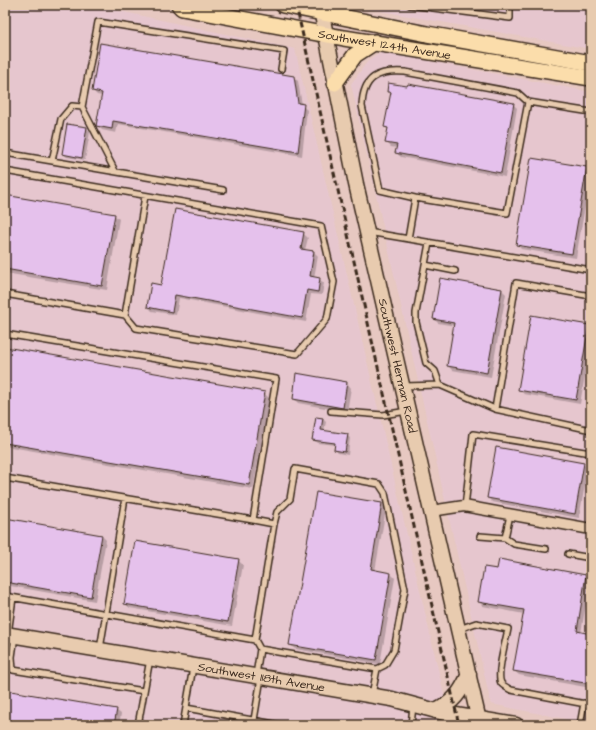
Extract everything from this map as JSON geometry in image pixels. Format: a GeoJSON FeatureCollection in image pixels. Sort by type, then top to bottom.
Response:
{"type":"FeatureCollection","features":[{"type":"Feature","properties":{"kind":"main road","name":"Southwest 124th Avenue"},"geometry":{"type":"LineString","coordinates":[[180,5],[182,8],[326,34],[591,78]]}},
{"type":"Feature","properties":{"kind":"main road","name":"Southwest 124th Avenue"},"geometry":{"type":"LineString","coordinates":[[283,5],[321,9],[427,34],[591,63]]}},
{"type":"Feature","properties":{"kind":"main road","name":"Southwest Herman Road"},"geometry":{"type":"LineString","coordinates":[[321,9],[335,83],[367,232],[479,722]]}},
{"type":"Feature","properties":{"kind":"main road"},"geometry":{"type":"LineString","coordinates":[[335,83],[355,55],[375,42]]}},
{"type":"Feature","properties":{"kind":"main road","name":"Southwest 118th Avenue"},"geometry":{"type":"LineString","coordinates":[[9,635],[372,696],[479,722],[516,725]]}},
{"type":"Feature","properties":{"kind":"main road"},"geometry":{"type":"LineString","coordinates":[[436,711],[453,701],[462,690],[468,674]]}},
{"type":"Feature","properties":{"kind":"street"},"geometry":{"type":"LineString","coordinates":[[431,511],[465,506],[591,529]]}},
{"type":"Feature","properties":{"kind":"lane"},"geometry":{"type":"LineString","coordinates":[[410,5],[510,18],[510,5]]}},
{"type":"Feature","properties":{"kind":"lane"},"geometry":{"type":"LineString","coordinates":[[115,171],[82,107],[98,22],[284,51],[281,69]]}},
{"type":"Feature","properties":{"kind":"lane"},"geometry":{"type":"LineString","coordinates":[[528,102],[507,213],[415,198],[380,190],[362,106],[362,95],[369,80],[377,75],[392,71],[405,72],[518,93],[528,102],[591,112]]}},
{"type":"Feature","properties":{"kind":"lane"},"geometry":{"type":"LineString","coordinates":[[52,161],[61,119],[72,106],[82,107]]}},
{"type":"Feature","properties":{"kind":"lane"},"geometry":{"type":"LineString","coordinates":[[5,153],[223,190]]}},
{"type":"Feature","properties":{"kind":"lane"},"geometry":{"type":"LineString","coordinates":[[5,171],[321,226],[334,282],[327,319],[297,354],[136,328],[125,315],[5,294]]}},
{"type":"Feature","properties":{"kind":"lane"},"geometry":{"type":"LineString","coordinates":[[125,315],[145,196]]}},
{"type":"Feature","properties":{"kind":"lane"},"geometry":{"type":"LineString","coordinates":[[408,239],[415,198]]}},
{"type":"Feature","properties":{"kind":"lane"},"geometry":{"type":"LineString","coordinates":[[591,207],[589,220],[591,225]]}},
{"type":"Feature","properties":{"kind":"lane"},"geometry":{"type":"LineString","coordinates":[[367,232],[591,270]]}},
{"type":"Feature","properties":{"kind":"lane"},"geometry":{"type":"LineString","coordinates":[[429,243],[416,313],[416,322],[426,363],[435,371],[440,385]]}},
{"type":"Feature","properties":{"kind":"lane"},"geometry":{"type":"LineString","coordinates":[[425,266],[456,271]]}},
{"type":"Feature","properties":{"kind":"lane"},"geometry":{"type":"LineString","coordinates":[[495,409],[516,283],[591,296]]}},
{"type":"Feature","properties":{"kind":"lane"},"geometry":{"type":"LineString","coordinates":[[5,334],[276,380],[253,520]]}},
{"type":"Feature","properties":{"kind":"lane"},"geometry":{"type":"LineString","coordinates":[[402,386],[440,385],[495,409],[591,430]]}},
{"type":"Feature","properties":{"kind":"lane"},"geometry":{"type":"LineString","coordinates":[[331,411],[383,415],[408,410]]}},
{"type":"Feature","properties":{"kind":"lane"},"geometry":{"type":"LineString","coordinates":[[465,506],[473,434],[591,453]]}},
{"type":"Feature","properties":{"kind":"lane"},"geometry":{"type":"LineString","coordinates":[[254,720],[260,649],[255,640],[274,524],[277,512],[290,499],[295,469],[379,484],[385,493],[405,589],[394,650],[385,665],[377,669],[260,649]]}},
{"type":"Feature","properties":{"kind":"lane"},"geometry":{"type":"LineString","coordinates":[[5,478],[274,524]]}},
{"type":"Feature","properties":{"kind":"lane"},"geometry":{"type":"LineString","coordinates":[[100,650],[125,498]]}},
{"type":"Feature","properties":{"kind":"lane"},"geometry":{"type":"LineString","coordinates":[[505,538],[510,514]]}},
{"type":"Feature","properties":{"kind":"lane"},"geometry":{"type":"LineString","coordinates":[[480,536],[505,538],[514,544],[546,549]]}},
{"type":"Feature","properties":{"kind":"lane"},"geometry":{"type":"LineString","coordinates":[[568,554],[591,558]]}},
{"type":"Feature","properties":{"kind":"lane"},"geometry":{"type":"LineString","coordinates":[[5,596],[255,640]]}},
{"type":"Feature","properties":{"kind":"lane"},"geometry":{"type":"LineString","coordinates":[[13,598],[9,635],[11,664],[13,670],[144,692]]}},
{"type":"Feature","properties":{"kind":"lane"},"geometry":{"type":"LineString","coordinates":[[458,629],[476,623],[508,629],[500,673],[500,682],[506,688],[591,705]]}},
{"type":"Feature","properties":{"kind":"lane"},"geometry":{"type":"LineString","coordinates":[[138,725],[150,658]]}},
{"type":"Feature","properties":{"kind":"lane"},"geometry":{"type":"LineString","coordinates":[[183,725],[193,666]]}},
{"type":"Feature","properties":{"kind":"lane"},"geometry":{"type":"LineString","coordinates":[[372,696],[377,669]]}},
{"type":"Feature","properties":{"kind":"lane"},"geometry":{"type":"LineString","coordinates":[[580,725],[584,703]]}},
{"type":"Feature","properties":{"kind":"lane"},"geometry":{"type":"LineString","coordinates":[[411,725],[414,705]]}},
{"type":"Feature","properties":{"kind":"lane"},"geometry":{"type":"LineString","coordinates":[[186,708],[280,725]]}},
{"type":"Feature","properties":{"kind":"shaded area"},"geometry":{"type":"Polygon","coordinates":[[[5,5],[92,5],[295,49],[451,725],[5,725],[5,5]]]}},
{"type":"Feature","properties":{"kind":"shaded area"},"geometry":{"type":"Polygon","coordinates":[[[347,5],[591,5],[591,49],[347,5]]]}},
{"type":"Feature","properties":{"kind":"shaded area"},"geometry":{"type":"Polygon","coordinates":[[[382,52],[591,92],[591,724],[491,704],[351,84],[367,62],[382,52]]]}},
{"type":"Feature","properties":{"kind":"building"},"geometry":{"type":"Polygon","coordinates":[[[100,43],[294,76],[298,103],[304,104],[298,152],[113,121],[112,129],[96,126],[102,93],[92,91],[100,43]]]}},
{"type":"Feature","properties":{"kind":"building"},"geometry":{"type":"Polygon","coordinates":[[[388,83],[407,86],[408,84],[514,103],[501,173],[395,153],[397,145],[385,143],[388,128],[384,127],[391,92],[387,92],[388,83]]]}},
{"type":"Feature","properties":{"kind":"building"},"geometry":{"type":"Polygon","coordinates":[[[67,124],[87,127],[82,158],[62,154],[67,124]]]}},
{"type":"Feature","properties":{"kind":"building"},"geometry":{"type":"Polygon","coordinates":[[[531,158],[587,167],[572,254],[516,245],[531,158]]]}},
{"type":"Feature","properties":{"kind":"building"},"geometry":{"type":"Polygon","coordinates":[[[5,195],[115,214],[102,286],[5,269],[5,195]]]}},
{"type":"Feature","properties":{"kind":"building"},"geometry":{"type":"Polygon","coordinates":[[[175,209],[304,232],[301,249],[314,251],[310,276],[320,278],[318,292],[307,290],[302,318],[175,295],[172,312],[147,307],[151,283],[161,285],[175,209]]]}},
{"type":"Feature","properties":{"kind":"building"},"geometry":{"type":"Polygon","coordinates":[[[440,278],[502,289],[487,373],[447,366],[454,323],[433,319],[440,278]]]}},
{"type":"Feature","properties":{"kind":"building"},"geometry":{"type":"Polygon","coordinates":[[[531,315],[589,325],[576,400],[518,390],[531,315]]]}},
{"type":"Feature","properties":{"kind":"building"},"geometry":{"type":"Polygon","coordinates":[[[5,347],[265,392],[249,485],[5,443],[5,347]]]}},
{"type":"Feature","properties":{"kind":"building"},"geometry":{"type":"Polygon","coordinates":[[[296,373],[347,382],[343,408],[293,399],[296,373]]]}},
{"type":"Feature","properties":{"kind":"building"},"geometry":{"type":"Polygon","coordinates":[[[316,417],[323,418],[321,430],[348,434],[345,452],[334,450],[335,443],[312,440],[316,417]]]}},
{"type":"Feature","properties":{"kind":"building"},"geometry":{"type":"Polygon","coordinates":[[[496,447],[584,463],[575,514],[487,498],[496,447]]]}},
{"type":"Feature","properties":{"kind":"building"},"geometry":{"type":"Polygon","coordinates":[[[316,492],[382,503],[371,569],[391,573],[376,660],[289,645],[316,492]]]}},
{"type":"Feature","properties":{"kind":"building"},"geometry":{"type":"Polygon","coordinates":[[[5,518],[102,535],[91,597],[5,582],[5,518]]]}},
{"type":"Feature","properties":{"kind":"building"},"geometry":{"type":"Polygon","coordinates":[[[135,541],[239,559],[228,622],[124,604],[135,541]]]}},
{"type":"Feature","properties":{"kind":"building"},"geometry":{"type":"Polygon","coordinates":[[[499,559],[586,575],[577,631],[591,634],[591,684],[513,671],[524,610],[478,602],[484,567],[497,569],[499,559]]]}},
{"type":"Feature","properties":{"kind":"building"},"geometry":{"type":"Polygon","coordinates":[[[5,690],[117,709],[114,725],[5,725],[5,690]]]}},
{"type":"Feature","properties":{"kind":"railway"},"geometry":{"type":"LineString","coordinates":[[296,5],[459,725]]}}]}
